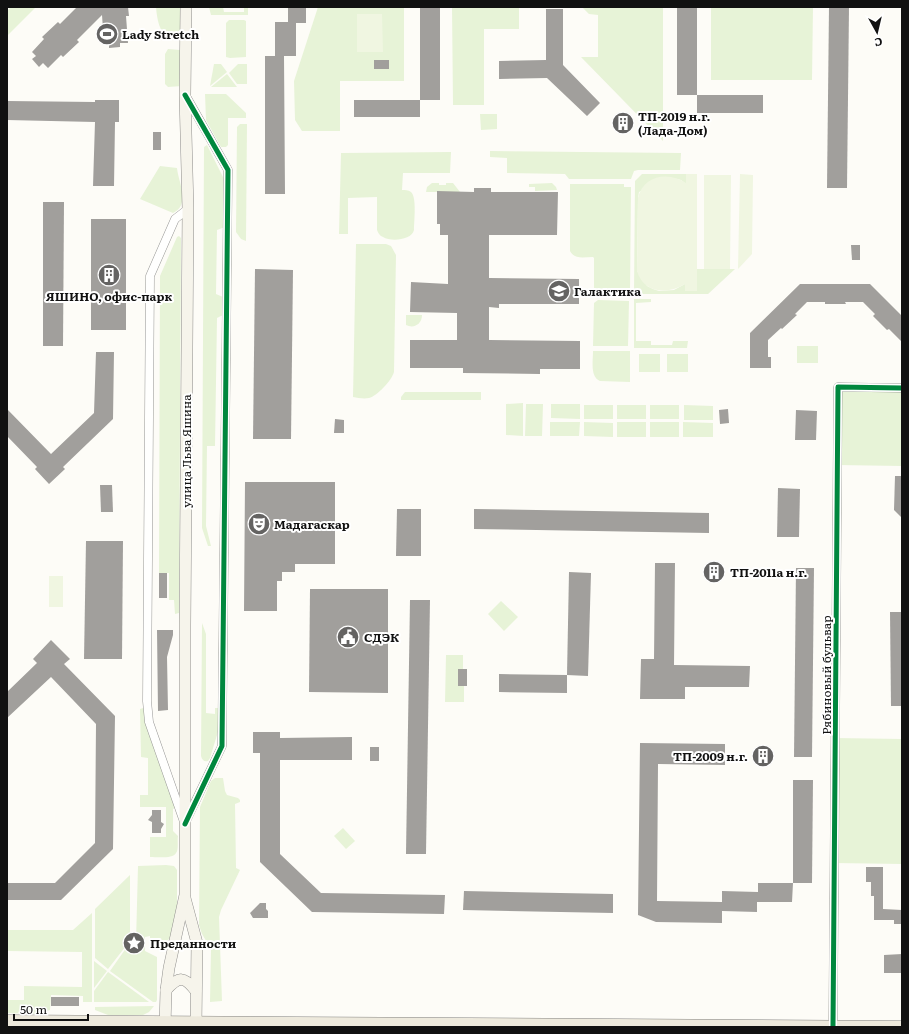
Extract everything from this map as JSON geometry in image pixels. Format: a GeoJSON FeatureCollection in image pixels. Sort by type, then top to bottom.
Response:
{"type":"FeatureCollection","features":[{"type":"Feature","properties":{"kind":"main road","name":"улица Льва Яшина"},"geometry":{"type":"LineString","coordinates":[[165,1024],[166,990],[169,968],[185,895],[188,209],[185,95],[186,7]]}},
{"type":"Feature","properties":{"kind":"main road","name":"улица Льва Яшина"},"geometry":{"type":"LineString","coordinates":[[185,895],[197,943],[196,1024]]}},
{"type":"Feature","properties":{"kind":"main road"},"geometry":{"type":"LineString","coordinates":[[166,990],[175,981],[182,979],[189,982],[196,991]]}},
{"type":"Feature","properties":{"kind":"main road"},"geometry":{"type":"LineString","coordinates":[[7,1021],[165,1024],[902,1027]]}},
{"type":"Feature","properties":{"kind":"street"},"geometry":{"type":"LineString","coordinates":[[185,95],[228,170],[222,746],[185,824]]}},
{"type":"Feature","properties":{"kind":"street"},"geometry":{"type":"LineString","coordinates":[[185,824],[149,722],[147,701],[150,276],[175,219],[188,209]]}},
{"type":"Feature","properties":{"kind":"street","name":"Рябиновый бульвар"},"geometry":{"type":"LineString","coordinates":[[833,1026],[838,387],[902,388]]}},
{"type":"Feature","properties":{"kind":"green space"},"geometry":{"type":"Polygon","coordinates":[[[11,7],[36,7],[7,36],[7,11],[11,7]]]}},
{"type":"Feature","properties":{"kind":"green space"},"geometry":{"type":"Polygon","coordinates":[[[156,7],[181,7],[181,33],[175,39],[169,39],[163,33],[158,21],[156,7]]]}},
{"type":"Feature","properties":{"kind":"green space"},"geometry":{"type":"Polygon","coordinates":[[[209,7],[223,7],[224,12],[244,12],[244,7],[248,7],[248,15],[211,15],[209,7]]]}},
{"type":"Feature","properties":{"kind":"green space"},"geometry":{"type":"Polygon","coordinates":[[[318,7],[404,7],[404,81],[340,81],[340,131],[302,131],[295,120],[294,81],[318,7]]]}},
{"type":"Feature","properties":{"kind":"green space"},"geometry":{"type":"Polygon","coordinates":[[[452,7],[519,7],[519,29],[484,29],[484,105],[453,105],[452,7]]]}},
{"type":"Feature","properties":{"kind":"green space"},"geometry":{"type":"Polygon","coordinates":[[[582,7],[663,7],[663,141],[581,57],[598,57],[598,15],[589,14],[582,7]]]}},
{"type":"Feature","properties":{"kind":"green space"},"geometry":{"type":"Polygon","coordinates":[[[711,7],[813,7],[812,80],[711,80],[711,7]]]}},
{"type":"Feature","properties":{"kind":"green space"},"geometry":{"type":"Polygon","coordinates":[[[357,14],[382,14],[383,52],[357,52],[357,14]]]}},
{"type":"Feature","properties":{"kind":"green space"},"geometry":{"type":"Polygon","coordinates":[[[229,20],[246,21],[246,57],[226,57],[226,23],[229,20]]]}},
{"type":"Feature","properties":{"kind":"green space"},"geometry":{"type":"Polygon","coordinates":[[[168,49],[182,51],[182,86],[168,87],[165,84],[165,54],[168,49]]]}},
{"type":"Feature","properties":{"kind":"green space"},"geometry":{"type":"Polygon","coordinates":[[[214,64],[221,64],[227,72],[210,86],[214,64]]]}},
{"type":"Feature","properties":{"kind":"green space"},"geometry":{"type":"Polygon","coordinates":[[[238,64],[247,64],[247,84],[237,84],[229,73],[238,64]]]}},
{"type":"Feature","properties":{"kind":"green space"},"geometry":{"type":"Polygon","coordinates":[[[227,74],[237,87],[211,87],[227,74]]]}},
{"type":"Feature","properties":{"kind":"green space"},"geometry":{"type":"Polygon","coordinates":[[[205,94],[226,94],[246,113],[246,118],[228,118],[228,145],[226,147],[221,147],[206,120],[205,94]]]}},
{"type":"Feature","properties":{"kind":"green space"},"geometry":{"type":"Polygon","coordinates":[[[480,114],[497,114],[497,129],[481,130],[480,114]]]}},
{"type":"Feature","properties":{"kind":"green space"},"geometry":{"type":"Polygon","coordinates":[[[240,124],[247,124],[246,241],[241,239],[236,232],[237,127],[240,124]]]}},
{"type":"Feature","properties":{"kind":"green space"},"geometry":{"type":"Polygon","coordinates":[[[207,145],[225,181],[225,227],[217,230],[216,294],[223,297],[223,315],[217,318],[215,446],[207,446],[206,526],[211,546],[208,546],[202,528],[204,147],[207,145]]]}},
{"type":"Feature","properties":{"kind":"green space"},"geometry":{"type":"Polygon","coordinates":[[[490,151],[681,153],[680,170],[638,170],[634,171],[631,179],[569,179],[565,174],[507,173],[507,158],[490,157],[490,151]]]}},
{"type":"Feature","properties":{"kind":"green space"},"geometry":{"type":"Polygon","coordinates":[[[451,152],[450,173],[403,173],[402,190],[408,190],[411,192],[415,204],[414,230],[409,236],[396,240],[387,239],[379,234],[377,230],[377,197],[348,198],[348,234],[339,234],[341,153],[451,152]]]}},
{"type":"Feature","properties":{"kind":"green space"},"geometry":{"type":"Polygon","coordinates":[[[160,166],[177,168],[182,199],[178,209],[173,213],[140,199],[160,166]]]}},
{"type":"Feature","properties":{"kind":"green space"},"geometry":{"type":"Polygon","coordinates":[[[642,174],[686,174],[686,184],[681,180],[668,177],[639,192],[637,271],[647,286],[653,289],[659,291],[674,290],[685,284],[696,291],[697,269],[735,269],[708,294],[634,294],[635,181],[642,174]]]}},
{"type":"Feature","properties":{"kind":"green space"},"geometry":{"type":"Polygon","coordinates":[[[686,174],[697,174],[697,291],[685,291],[685,284],[671,290],[657,290],[650,288],[645,284],[637,271],[638,198],[645,184],[651,180],[665,176],[679,179],[686,183],[686,174]]]}},
{"type":"Feature","properties":{"kind":"green space"},"geometry":{"type":"Polygon","coordinates":[[[740,174],[753,175],[752,254],[738,269],[740,174]]]}},
{"type":"Feature","properties":{"kind":"green space"},"geometry":{"type":"Polygon","coordinates":[[[704,175],[731,175],[730,269],[704,269],[704,175]]]}},
{"type":"Feature","properties":{"kind":"green space"},"geometry":{"type":"Polygon","coordinates":[[[432,183],[446,185],[446,183],[453,183],[460,192],[426,192],[427,187],[432,183]]]}},
{"type":"Feature","properties":{"kind":"green space"},"geometry":{"type":"Polygon","coordinates":[[[552,183],[557,190],[535,191],[535,187],[529,187],[529,184],[552,183]]]}},
{"type":"Feature","properties":{"kind":"green space"},"geometry":{"type":"Polygon","coordinates":[[[570,184],[624,184],[624,187],[631,187],[630,292],[625,293],[625,295],[594,295],[594,258],[577,257],[570,251],[570,184]]]}},
{"type":"Feature","properties":{"kind":"green space"},"geometry":{"type":"Polygon","coordinates":[[[179,236],[181,238],[179,613],[175,614],[174,600],[169,600],[169,573],[159,573],[160,276],[177,237],[179,236]]]}},
{"type":"Feature","properties":{"kind":"green space"},"geometry":{"type":"Polygon","coordinates":[[[356,244],[386,244],[391,246],[396,255],[394,372],[384,387],[369,398],[353,397],[356,244]]]}},
{"type":"Feature","properties":{"kind":"green space"},"geometry":{"type":"Polygon","coordinates":[[[634,299],[651,299],[651,302],[636,303],[636,341],[651,341],[651,345],[672,345],[673,341],[688,341],[687,348],[634,348],[634,299]]]}},
{"type":"Feature","properties":{"kind":"green space"},"geometry":{"type":"Polygon","coordinates":[[[598,300],[629,301],[628,346],[593,346],[594,303],[598,300]]]}},
{"type":"Feature","properties":{"kind":"green space"},"geometry":{"type":"Polygon","coordinates":[[[406,315],[422,315],[422,318],[417,325],[409,326],[406,325],[406,315]]]}},
{"type":"Feature","properties":{"kind":"green space"},"geometry":{"type":"Polygon","coordinates":[[[797,346],[818,346],[818,363],[797,363],[797,346]]]}},
{"type":"Feature","properties":{"kind":"green space"},"geometry":{"type":"Polygon","coordinates":[[[593,351],[630,351],[630,382],[600,381],[597,379],[593,372],[593,351]]]}},
{"type":"Feature","properties":{"kind":"green space"},"geometry":{"type":"Polygon","coordinates":[[[639,354],[660,354],[660,372],[639,372],[639,354]]]}},
{"type":"Feature","properties":{"kind":"green space"},"geometry":{"type":"Polygon","coordinates":[[[667,354],[688,354],[688,372],[667,372],[667,354]]]}},
{"type":"Feature","properties":{"kind":"green space"},"geometry":{"type":"Polygon","coordinates":[[[838,387],[902,388],[902,466],[837,465],[838,387]]]}},
{"type":"Feature","properties":{"kind":"green space"},"geometry":{"type":"Polygon","coordinates":[[[405,392],[481,392],[481,400],[401,400],[401,397],[405,392]]]}},
{"type":"Feature","properties":{"kind":"green space"},"geometry":{"type":"Polygon","coordinates":[[[523,403],[523,436],[506,435],[506,404],[523,403]]]}},
{"type":"Feature","properties":{"kind":"green space"},"geometry":{"type":"Polygon","coordinates":[[[526,404],[543,404],[542,436],[525,436],[526,404]]]}},
{"type":"Feature","properties":{"kind":"green space"},"geometry":{"type":"Polygon","coordinates":[[[551,404],[580,404],[580,419],[551,418],[551,404]]]}},
{"type":"Feature","properties":{"kind":"green space"},"geometry":{"type":"Polygon","coordinates":[[[584,405],[613,405],[613,419],[584,419],[584,405]]]}},
{"type":"Feature","properties":{"kind":"green space"},"geometry":{"type":"Polygon","coordinates":[[[617,405],[646,405],[646,419],[617,419],[617,405]]]}},
{"type":"Feature","properties":{"kind":"green space"},"geometry":{"type":"Polygon","coordinates":[[[650,405],[679,405],[679,419],[650,419],[650,405]]]}},
{"type":"Feature","properties":{"kind":"green space"},"geometry":{"type":"Polygon","coordinates":[[[684,405],[713,406],[713,420],[684,420],[684,405]]]}},
{"type":"Feature","properties":{"kind":"green space"},"geometry":{"type":"Polygon","coordinates":[[[550,422],[580,422],[579,436],[550,436],[550,422]]]}},
{"type":"Feature","properties":{"kind":"green space"},"geometry":{"type":"Polygon","coordinates":[[[584,422],[613,423],[613,437],[584,436],[584,422]]]}},
{"type":"Feature","properties":{"kind":"green space"},"geometry":{"type":"Polygon","coordinates":[[[617,422],[646,422],[646,437],[617,437],[617,422]]]}},
{"type":"Feature","properties":{"kind":"green space"},"geometry":{"type":"Polygon","coordinates":[[[650,422],[679,422],[679,437],[650,437],[650,422]]]}},
{"type":"Feature","properties":{"kind":"green space"},"geometry":{"type":"Polygon","coordinates":[[[683,422],[713,423],[713,437],[683,437],[683,422]]]}},
{"type":"Feature","properties":{"kind":"green space"},"geometry":{"type":"Polygon","coordinates":[[[49,576],[63,576],[63,607],[49,607],[49,576]]]}},
{"type":"Feature","properties":{"kind":"green space"},"geometry":{"type":"Polygon","coordinates":[[[501,601],[518,617],[504,631],[488,614],[501,601]]]}},
{"type":"Feature","properties":{"kind":"green space"},"geometry":{"type":"Polygon","coordinates":[[[202,623],[206,634],[206,713],[215,714],[215,708],[219,708],[221,722],[208,761],[203,760],[201,756],[202,623]]]}},
{"type":"Feature","properties":{"kind":"green space"},"geometry":{"type":"Polygon","coordinates":[[[446,655],[463,655],[463,669],[458,669],[464,686],[464,702],[445,702],[446,655]]]}},
{"type":"Feature","properties":{"kind":"green space"},"geometry":{"type":"Polygon","coordinates":[[[140,709],[145,709],[176,807],[173,809],[173,831],[178,836],[177,849],[174,855],[168,857],[150,857],[150,837],[166,837],[166,807],[140,807],[140,795],[148,795],[148,758],[141,757],[140,709]]]}},
{"type":"Feature","properties":{"kind":"green space"},"geometry":{"type":"Polygon","coordinates":[[[835,738],[902,739],[902,864],[834,863],[835,738]]]}},
{"type":"Feature","properties":{"kind":"green space"},"geometry":{"type":"Polygon","coordinates":[[[215,778],[223,778],[227,795],[240,800],[240,802],[235,804],[236,868],[240,870],[219,917],[222,1001],[210,1002],[211,949],[202,934],[199,925],[200,807],[211,781],[215,778]]]}},
{"type":"Feature","properties":{"kind":"green space"},"geometry":{"type":"Polygon","coordinates":[[[343,828],[355,841],[346,849],[334,836],[343,828]]]}},
{"type":"Feature","properties":{"kind":"green space"},"geometry":{"type":"Polygon","coordinates":[[[138,866],[174,866],[177,870],[177,925],[176,932],[158,950],[150,946],[150,936],[145,937],[145,951],[157,957],[157,1000],[156,1002],[153,1002],[110,971],[129,942],[108,969],[95,958],[95,909],[130,875],[130,941],[136,942],[138,866]]]}},
{"type":"Feature","properties":{"kind":"green space"},"geometry":{"type":"Polygon","coordinates":[[[92,913],[92,1002],[83,1002],[83,996],[51,995],[50,1010],[37,1014],[7,1013],[7,1000],[24,1000],[24,986],[82,987],[82,952],[7,951],[7,930],[73,930],[92,913]]]}},
{"type":"Feature","properties":{"kind":"green space"},"geometry":{"type":"Polygon","coordinates":[[[94,961],[107,971],[94,988],[94,961]]]}},
{"type":"Feature","properties":{"kind":"green space"},"geometry":{"type":"Polygon","coordinates":[[[108,972],[149,1002],[94,1002],[94,991],[108,972]]]}},
{"type":"Feature","properties":{"kind":"green space"},"geometry":{"type":"Polygon","coordinates":[[[154,1006],[149,1012],[143,1015],[108,1015],[95,1010],[95,1007],[154,1006]]]}},
{"type":"Feature","properties":{"kind":"building"},"geometry":{"type":"Polygon","coordinates":[[[77,7],[128,7],[129,16],[126,16],[128,43],[120,43],[120,47],[109,48],[109,44],[104,44],[102,15],[77,40],[79,42],[63,57],[61,55],[48,68],[43,63],[39,67],[32,59],[36,56],[32,52],[44,39],[42,37],[58,22],[60,24],[77,7]]]}},
{"type":"Feature","properties":{"kind":"building"},"geometry":{"type":"Polygon","coordinates":[[[288,7],[306,7],[306,23],[296,23],[296,56],[284,56],[285,194],[265,194],[265,56],[275,56],[275,22],[288,22],[288,7]]]}},
{"type":"Feature","properties":{"kind":"building"},"geometry":{"type":"Polygon","coordinates":[[[420,7],[440,7],[440,100],[420,100],[420,7]]]}},
{"type":"Feature","properties":{"kind":"building"},"geometry":{"type":"Polygon","coordinates":[[[677,7],[697,7],[697,95],[677,95],[677,7]]]}},
{"type":"Feature","properties":{"kind":"building"},"geometry":{"type":"Polygon","coordinates":[[[829,7],[849,7],[847,188],[827,188],[829,7]]]}},
{"type":"Feature","properties":{"kind":"building"},"geometry":{"type":"Polygon","coordinates":[[[546,9],[563,9],[563,65],[600,103],[587,116],[547,78],[499,79],[499,61],[546,60],[546,9]]]}},
{"type":"Feature","properties":{"kind":"building"},"geometry":{"type":"Polygon","coordinates":[[[374,60],[389,60],[389,69],[374,69],[374,60]]]}},
{"type":"Feature","properties":{"kind":"building"},"geometry":{"type":"Polygon","coordinates":[[[697,95],[763,95],[763,113],[697,113],[697,95]]]}},
{"type":"Feature","properties":{"kind":"building"},"geometry":{"type":"Polygon","coordinates":[[[95,100],[119,100],[119,122],[115,122],[114,186],[93,186],[95,122],[7,120],[7,101],[95,102],[95,100]]]}},
{"type":"Feature","properties":{"kind":"building"},"geometry":{"type":"Polygon","coordinates":[[[354,100],[420,100],[420,117],[354,117],[354,100]]]}},
{"type":"Feature","properties":{"kind":"building","name":"ТП-2019 н.г. (Лада-Дом)"},"geometry":{"type":"Polygon","coordinates":[[[623,113],[633,122],[622,133],[612,124],[623,113]]]}},
{"type":"Feature","properties":{"kind":"building"},"geometry":{"type":"Polygon","coordinates":[[[153,132],[161,132],[161,150],[153,150],[153,132]]]}},
{"type":"Feature","properties":{"kind":"building"},"geometry":{"type":"Polygon","coordinates":[[[474,188],[491,188],[491,192],[558,192],[557,235],[489,235],[489,278],[579,279],[579,304],[499,304],[499,308],[489,307],[489,340],[580,341],[580,369],[540,369],[540,374],[463,373],[463,368],[410,368],[410,340],[457,340],[457,313],[410,312],[411,282],[448,284],[448,235],[440,235],[440,224],[437,224],[437,191],[474,192],[474,188]]]}},
{"type":"Feature","properties":{"kind":"building"},"geometry":{"type":"Polygon","coordinates":[[[43,202],[64,202],[63,346],[43,346],[43,202]]]}},
{"type":"Feature","properties":{"kind":"building","name":"ЯШИНО, офис-парк"},"geometry":{"type":"Polygon","coordinates":[[[91,219],[126,219],[126,330],[91,330],[91,219]]]}},
{"type":"Feature","properties":{"kind":"building"},"geometry":{"type":"Polygon","coordinates":[[[851,245],[860,245],[860,260],[852,260],[851,245]]]}},
{"type":"Feature","properties":{"kind":"building"},"geometry":{"type":"Polygon","coordinates":[[[255,269],[293,270],[291,439],[253,439],[255,269]]]}},
{"type":"Feature","properties":{"kind":"building"},"geometry":{"type":"Polygon","coordinates":[[[800,284],[870,284],[902,316],[902,342],[873,316],[875,314],[863,302],[825,304],[825,302],[807,302],[795,314],[797,315],[768,340],[768,357],[771,357],[771,368],[750,368],[750,333],[800,284]]]}},
{"type":"Feature","properties":{"kind":"building"},"geometry":{"type":"Polygon","coordinates":[[[96,352],[114,352],[113,419],[63,467],[65,469],[49,484],[35,469],[37,467],[7,436],[7,409],[51,454],[94,413],[96,352]]]}},
{"type":"Feature","properties":{"kind":"building"},"geometry":{"type":"Polygon","coordinates":[[[728,409],[729,423],[720,424],[719,410],[728,409]]]}},
{"type":"Feature","properties":{"kind":"building"},"geometry":{"type":"Polygon","coordinates":[[[796,410],[817,411],[816,440],[795,440],[796,410]]]}},
{"type":"Feature","properties":{"kind":"building"},"geometry":{"type":"Polygon","coordinates":[[[335,419],[344,420],[344,433],[334,433],[335,419]]]}},
{"type":"Feature","properties":{"kind":"building"},"geometry":{"type":"Polygon","coordinates":[[[895,476],[902,476],[902,518],[894,510],[895,476]]]}},
{"type":"Feature","properties":{"kind":"building"},"geometry":{"type":"Polygon","coordinates":[[[245,482],[335,482],[335,564],[295,564],[295,572],[282,572],[282,581],[277,581],[277,611],[244,611],[245,482]]]}},
{"type":"Feature","properties":{"kind":"building"},"geometry":{"type":"Polygon","coordinates":[[[100,485],[112,485],[113,512],[101,512],[100,485]]]}},
{"type":"Feature","properties":{"kind":"building"},"geometry":{"type":"Polygon","coordinates":[[[778,488],[800,489],[799,537],[777,537],[778,488]]]}},
{"type":"Feature","properties":{"kind":"building"},"geometry":{"type":"Polygon","coordinates":[[[397,509],[421,509],[421,556],[396,556],[397,509]]]}},
{"type":"Feature","properties":{"kind":"building"},"geometry":{"type":"Polygon","coordinates":[[[474,509],[709,513],[709,533],[474,529],[474,509]]]}},
{"type":"Feature","properties":{"kind":"building"},"geometry":{"type":"Polygon","coordinates":[[[86,541],[123,541],[122,659],[84,659],[86,541]]]}},
{"type":"Feature","properties":{"kind":"building"},"geometry":{"type":"Polygon","coordinates":[[[655,563],[675,563],[674,665],[750,666],[749,687],[685,687],[685,699],[640,699],[641,659],[654,659],[655,563]]]}},
{"type":"Feature","properties":{"kind":"building","name":"ТП-2011а н.г."},"geometry":{"type":"Polygon","coordinates":[[[707,566],[722,566],[722,578],[707,578],[707,566]]]}},
{"type":"Feature","properties":{"kind":"building"},"geometry":{"type":"Polygon","coordinates":[[[796,568],[814,568],[812,757],[794,757],[796,568]]]}},
{"type":"Feature","properties":{"kind":"building"},"geometry":{"type":"Polygon","coordinates":[[[569,572],[591,573],[588,676],[567,675],[569,572]]]}},
{"type":"Feature","properties":{"kind":"building"},"geometry":{"type":"Polygon","coordinates":[[[159,573],[167,573],[167,598],[159,598],[159,573]]]}},
{"type":"Feature","properties":{"kind":"building"},"geometry":{"type":"Polygon","coordinates":[[[310,589],[388,589],[388,693],[309,692],[310,589]]]}},
{"type":"Feature","properties":{"kind":"building"},"geometry":{"type":"Polygon","coordinates":[[[410,600],[430,600],[426,854],[406,854],[410,600]]]}},
{"type":"Feature","properties":{"kind":"building"},"geometry":{"type":"Polygon","coordinates":[[[890,612],[902,612],[902,706],[891,706],[890,612]]]}},
{"type":"Feature","properties":{"kind":"building"},"geometry":{"type":"Polygon","coordinates":[[[157,630],[173,630],[167,657],[168,710],[158,711],[157,630]]]}},
{"type":"Feature","properties":{"kind":"building"},"geometry":{"type":"Polygon","coordinates":[[[51,640],[70,659],[64,664],[115,716],[113,849],[61,900],[7,900],[7,883],[55,883],[95,843],[96,724],[51,677],[7,718],[7,692],[37,663],[33,659],[51,640]]]}},
{"type":"Feature","properties":{"kind":"building"},"geometry":{"type":"Polygon","coordinates":[[[458,669],[467,669],[467,686],[458,686],[458,669]]]}},
{"type":"Feature","properties":{"kind":"building"},"geometry":{"type":"Polygon","coordinates":[[[499,674],[567,675],[567,693],[499,692],[499,674]]]}},
{"type":"Feature","properties":{"kind":"building"},"geometry":{"type":"Polygon","coordinates":[[[253,732],[280,732],[280,738],[352,737],[352,760],[280,760],[280,854],[321,893],[445,895],[444,914],[312,912],[260,862],[260,753],[253,753],[253,732]]]}},
{"type":"Feature","properties":{"kind":"building"},"geometry":{"type":"Polygon","coordinates":[[[640,743],[725,744],[725,765],[658,764],[657,901],[722,902],[722,891],[758,892],[758,883],[793,883],[792,902],[757,902],[757,912],[722,911],[722,923],[656,922],[638,915],[640,743]]]}},
{"type":"Feature","properties":{"kind":"building"},"geometry":{"type":"Polygon","coordinates":[[[370,747],[379,747],[379,761],[370,761],[370,747]]]}},
{"type":"Feature","properties":{"kind":"building","name":"ТП-2009 н.г."},"geometry":{"type":"Polygon","coordinates":[[[758,748],[768,748],[768,764],[758,764],[758,748]]]}},
{"type":"Feature","properties":{"kind":"building"},"geometry":{"type":"Polygon","coordinates":[[[793,780],[813,780],[812,883],[793,883],[793,780]]]}},
{"type":"Feature","properties":{"kind":"building"},"geometry":{"type":"Polygon","coordinates":[[[152,810],[161,810],[161,822],[164,824],[161,829],[161,833],[152,833],[152,822],[148,820],[152,815],[152,810]]]}},
{"type":"Feature","properties":{"kind":"building"},"geometry":{"type":"Polygon","coordinates":[[[866,867],[883,867],[883,909],[902,910],[902,924],[894,924],[894,920],[874,920],[874,896],[871,896],[871,882],[866,882],[866,867]]]}},
{"type":"Feature","properties":{"kind":"building"},"geometry":{"type":"Polygon","coordinates":[[[464,891],[613,894],[613,913],[463,910],[464,891]]]}},
{"type":"Feature","properties":{"kind":"building"},"geometry":{"type":"Polygon","coordinates":[[[260,903],[266,903],[268,918],[253,918],[250,913],[260,903]]]}},
{"type":"Feature","properties":{"kind":"building"},"geometry":{"type":"Polygon","coordinates":[[[902,954],[902,973],[884,973],[884,955],[902,954]]]}},
{"type":"Feature","properties":{"kind":"building"},"geometry":{"type":"Polygon","coordinates":[[[51,997],[79,997],[79,1006],[51,1006],[51,997]]]}},
{"type":"Feature","properties":{"kind":"cycle path"},"geometry":{"type":"LineString","coordinates":[[185,95],[228,170],[222,746],[185,824]]}},
{"type":"Feature","properties":{"kind":"cycle path"},"geometry":{"type":"LineString","coordinates":[[833,1026],[838,387],[902,388]]}},
{"type":"Feature","properties":{"kind":"place","name":"Lady Stretch"},"geometry":{"type":"Point","coordinates":[107,34]}},
{"type":"Feature","properties":{"kind":"place","name":"ТП-2019 н.г. (Лада-Дом)"},"geometry":{"type":"Point","coordinates":[623,123]}},
{"type":"Feature","properties":{"kind":"place","name":"ЯШИНО, офис-парк"},"geometry":{"type":"Point","coordinates":[109,275]}},
{"type":"Feature","properties":{"kind":"place","name":"Галактика"},"geometry":{"type":"Point","coordinates":[559,291]}},
{"type":"Feature","properties":{"kind":"place","name":"Мадагаскар"},"geometry":{"type":"Point","coordinates":[259,524]}},
{"type":"Feature","properties":{"kind":"place","name":"ТП-2011а н.г."},"geometry":{"type":"Point","coordinates":[714,572]}},
{"type":"Feature","properties":{"kind":"place","name":"СДЭК"},"geometry":{"type":"Point","coordinates":[348,637]}},
{"type":"Feature","properties":{"kind":"place","name":"ТП-2009 н.г."},"geometry":{"type":"Point","coordinates":[763,756]}},
{"type":"Feature","properties":{"kind":"place","name":"Преданности"},"geometry":{"type":"Point","coordinates":[134,943]}}]}
